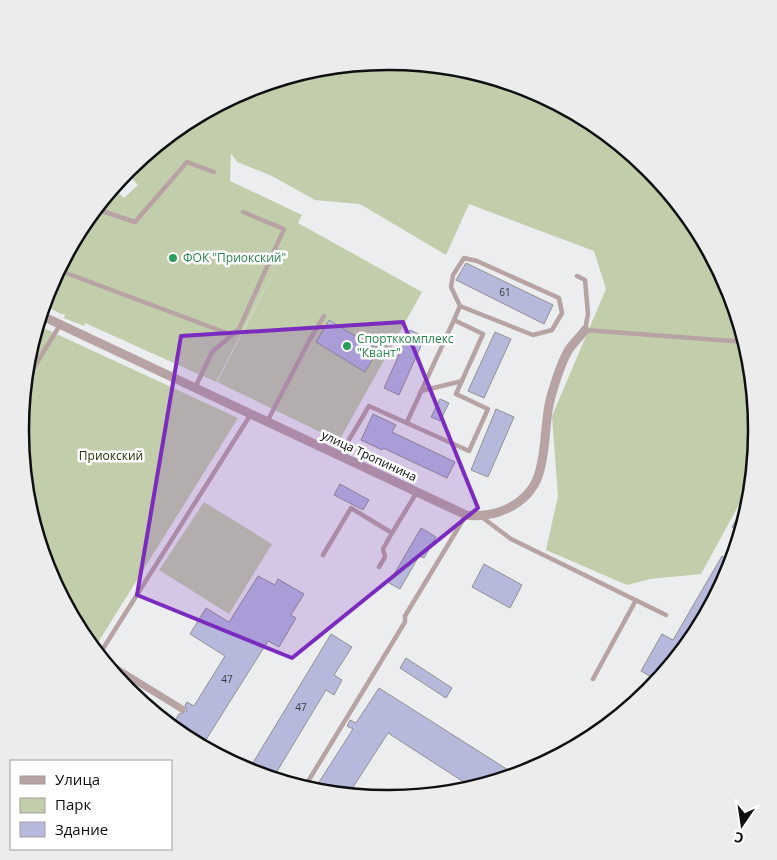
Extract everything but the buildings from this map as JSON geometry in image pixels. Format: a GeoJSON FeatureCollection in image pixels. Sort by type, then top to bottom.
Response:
{"type":"FeatureCollection","features":[{"type":"Feature","properties":{"kind":"street","name":"улица Тропинина"},"geometry":{"type":"LineString","coordinates":[[47,318],[466,516],[483,518],[500,514],[527,494],[540,472],[550,404],[568,351],[585,330]]}},
{"type":"Feature","properties":{"kind":"street"},"geometry":{"type":"LineString","coordinates":[[124,673],[182,709]]}},
{"type":"Feature","properties":{"kind":"lane"},"geometry":{"type":"LineString","coordinates":[[103,211],[135,222],[187,162],[214,172]]}},
{"type":"Feature","properties":{"kind":"lane"},"geometry":{"type":"LineString","coordinates":[[195,388],[212,352],[240,329],[284,229],[243,212]]}},
{"type":"Feature","properties":{"kind":"lane"},"geometry":{"type":"LineString","coordinates":[[407,422],[460,306],[451,287],[453,275],[464,258],[478,261],[559,298],[562,313],[552,330],[533,335],[460,306]]}},
{"type":"Feature","properties":{"kind":"lane"},"geometry":{"type":"LineString","coordinates":[[65,273],[232,335]]}},
{"type":"Feature","properties":{"kind":"lane"},"geometry":{"type":"LineString","coordinates":[[577,276],[585,280],[588,314],[585,330],[737,341]]}},
{"type":"Feature","properties":{"kind":"lane"},"geometry":{"type":"LineString","coordinates":[[267,422],[309,340],[324,316]]}},
{"type":"Feature","properties":{"kind":"lane"},"geometry":{"type":"LineString","coordinates":[[340,456],[369,406],[469,451],[488,409],[456,394],[483,334],[454,320]]}},
{"type":"Feature","properties":{"kind":"lane"},"geometry":{"type":"LineString","coordinates":[[35,366],[60,325]]}},
{"type":"Feature","properties":{"kind":"lane"},"geometry":{"type":"LineString","coordinates":[[421,392],[462,381]]}},
{"type":"Feature","properties":{"kind":"lane"},"geometry":{"type":"LineString","coordinates":[[102,648],[251,414]]}},
{"type":"Feature","properties":{"kind":"lane"},"geometry":{"type":"LineString","coordinates":[[379,567],[385,557],[383,549],[417,492]]}},
{"type":"Feature","properties":{"kind":"lane"},"geometry":{"type":"LineString","coordinates":[[323,555],[351,508],[392,533]]}},
{"type":"Feature","properties":{"kind":"lane"},"geometry":{"type":"LineString","coordinates":[[309,781],[405,622],[405,616],[466,516]]}},
{"type":"Feature","properties":{"kind":"lane"},"geometry":{"type":"LineString","coordinates":[[483,518],[512,539],[666,615]]}},
{"type":"Feature","properties":{"kind":"lane"},"geometry":{"type":"LineString","coordinates":[[593,679],[636,600]]}},
{"type":"Feature","properties":{"kind":"highlighted area"},"geometry":{"type":"Polygon","coordinates":[[[403,322],[478,508],[292,658],[137,595],[181,336],[403,322]]]}},
{"type":"Feature","properties":{"kind":"green space"},"geometry":{"type":"Polygon","coordinates":[[[388,70],[435,73],[459,77],[504,89],[548,107],[608,145],[659,193],[688,230],[721,292],[736,337],[741,360],[745,383],[748,430],[745,477],[741,500],[701,574],[650,579],[627,585],[546,550],[558,496],[552,416],[606,289],[594,251],[469,204],[446,255],[360,204],[315,200],[272,176],[237,162],[231,153],[230,181],[302,215],[298,223],[422,292],[339,441],[217,382],[289,242],[216,382],[85,323],[84,326],[64,318],[65,314],[61,314],[50,308],[66,271],[89,230],[118,193],[124,198],[138,185],[132,178],[169,145],[229,107],[273,89],[295,83],[318,77],[365,71],[388,70]]]}},
{"type":"Feature","properties":{"kind":"green space","name":"Приокский"},"geometry":{"type":"Polygon","coordinates":[[[44,328],[238,418],[98,642],[77,610],[56,568],[41,523],[32,477],[29,430],[30,406],[36,360],[44,328]]]}},
{"type":"Feature","properties":{"kind":"green space"},"geometry":{"type":"Polygon","coordinates":[[[204,502],[272,544],[229,614],[159,570],[204,502]]]}},
{"type":"Feature","properties":{"kind":"place","name":"ФОК \"Приокский\""},"geometry":{"type":"Point","coordinates":[173,258]}},
{"type":"Feature","properties":{"kind":"place","name":"Спортккомплекс \"Квант\""},"geometry":{"type":"Point","coordinates":[347,346]}}]}
